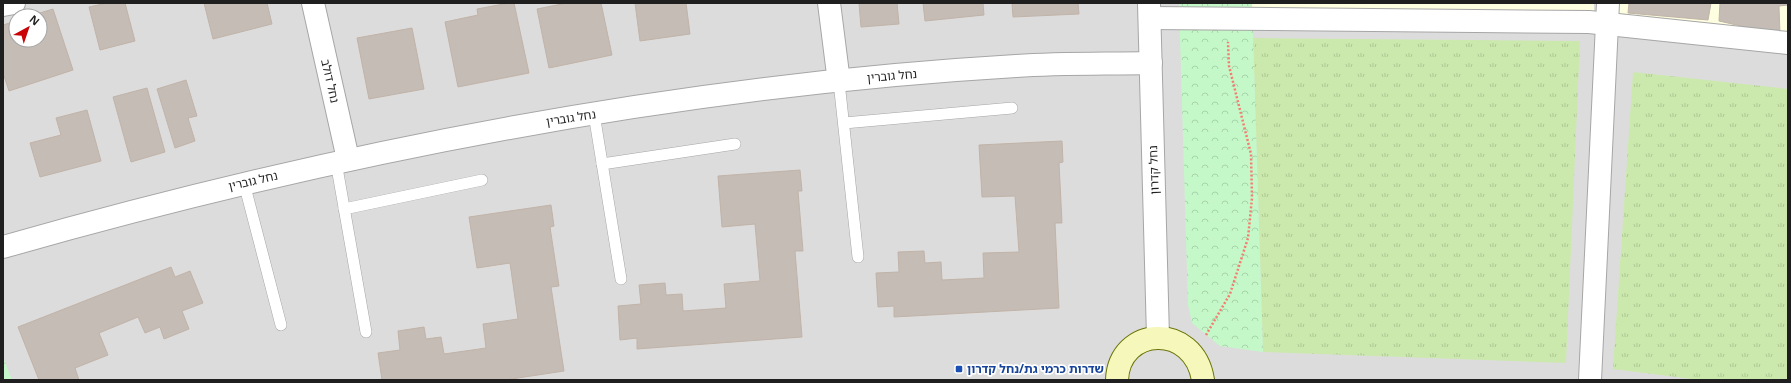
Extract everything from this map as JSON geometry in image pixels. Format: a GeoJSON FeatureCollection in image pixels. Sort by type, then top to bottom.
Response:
{"type":"FeatureCollection","features":[{"type":"Feature","properties":{"kind":"street"},"geometry":{"type":"LineString","coordinates":[[3,6],[14,3]]}},
{"type":"Feature","properties":{"kind":"street","name":"נחל דולב"},"geometry":{"type":"LineString","coordinates":[[313,3],[342,161]]}},
{"type":"Feature","properties":{"kind":"street"},"geometry":{"type":"LineString","coordinates":[[829,3],[839,82]]}},
{"type":"Feature","properties":{"kind":"street"},"geometry":{"type":"LineString","coordinates":[[1149,10],[1232,19],[1607,13],[1788,43]]}},
{"type":"Feature","properties":{"kind":"street","name":"נחל קדרון"},"geometry":{"type":"LineString","coordinates":[[1149,10],[1158,337]]}},
{"type":"Feature","properties":{"kind":"street"},"geometry":{"type":"LineString","coordinates":[[1590,380],[1607,13]]}},
{"type":"Feature","properties":{"kind":"street","name":"נחל גוברין"},"geometry":{"type":"LineString","coordinates":[[3,247],[115,215],[244,183],[342,161],[502,129],[594,114],[761,90],[839,82],[1018,66],[1151,63]]}},
{"type":"Feature","properties":{"kind":"street"},"geometry":{"type":"LineString","coordinates":[[1114,379],[1125,354],[1134,346],[1146,340],[1158,337],[1172,339],[1185,345],[1195,355],[1201,367],[1204,380]]}},
{"type":"Feature","properties":{"kind":"lane"},"geometry":{"type":"LineString","coordinates":[[839,82],[858,257]]}},
{"type":"Feature","properties":{"kind":"lane"},"geometry":{"type":"LineString","coordinates":[[844,123],[1012,108]]}},
{"type":"Feature","properties":{"kind":"lane"},"geometry":{"type":"LineString","coordinates":[[594,114],[621,280]]}},
{"type":"Feature","properties":{"kind":"lane"},"geometry":{"type":"LineString","coordinates":[[602,164],[735,144]]}},
{"type":"Feature","properties":{"kind":"lane"},"geometry":{"type":"LineString","coordinates":[[342,161],[344,209],[366,332]]}},
{"type":"Feature","properties":{"kind":"lane"},"geometry":{"type":"LineString","coordinates":[[344,209],[482,180]]}},
{"type":"Feature","properties":{"kind":"lane"},"geometry":{"type":"LineString","coordinates":[[244,183],[281,326]]}},
{"type":"Feature","properties":{"kind":"path"},"geometry":{"type":"LineString","coordinates":[[1195,355],[1230,294],[1248,238],[1252,198],[1251,154],[1229,66],[1228,40],[1232,19]]}},
{"type":"Feature","properties":{"kind":"shaded area"},"geometry":{"type":"Polygon","coordinates":[[[3,3],[1788,3],[1788,380],[3,380],[3,3]]]}},
{"type":"Feature","properties":{"kind":"shaded area"},"geometry":{"type":"Polygon","coordinates":[[[1252,3],[1594,3],[1594,14],[1252,8],[1252,3]]]}},
{"type":"Feature","properties":{"kind":"shaded area"},"geometry":{"type":"Polygon","coordinates":[[[1618,3],[1788,3],[1788,34],[1617,18],[1618,3]]]}},
{"type":"Feature","properties":{"kind":"green space"},"geometry":{"type":"Polygon","coordinates":[[[1179,3],[1252,3],[1263,352],[1220,346],[1192,323],[1188,305],[1179,3]]]}},
{"type":"Feature","properties":{"kind":"green space"},"geometry":{"type":"Polygon","coordinates":[[[1253,38],[1580,41],[1566,363],[1263,352],[1253,38]]]}},
{"type":"Feature","properties":{"kind":"green space"},"geometry":{"type":"Polygon","coordinates":[[[1633,72],[1788,89],[1788,380],[1700,380],[1613,369],[1633,72]]]}},
{"type":"Feature","properties":{"kind":"green space"},"geometry":{"type":"Polygon","coordinates":[[[3,357],[12,380],[3,380],[3,357]]]}},
{"type":"Feature","properties":{"kind":"building"},"geometry":{"type":"Polygon","coordinates":[[[107,3],[125,3],[135,41],[100,50],[89,7],[107,3]]]}},
{"type":"Feature","properties":{"kind":"building"},"geometry":{"type":"Polygon","coordinates":[[[204,3],[267,3],[272,24],[213,39],[204,3]]]}},
{"type":"Feature","properties":{"kind":"building"},"geometry":{"type":"Polygon","coordinates":[[[514,3],[529,73],[458,87],[445,22],[478,15],[477,9],[514,3]]]}},
{"type":"Feature","properties":{"kind":"building"},"geometry":{"type":"Polygon","coordinates":[[[567,3],[601,3],[612,55],[549,68],[537,9],[567,3]]]}},
{"type":"Feature","properties":{"kind":"building"},"geometry":{"type":"Polygon","coordinates":[[[635,3],[686,3],[690,34],[640,41],[635,3]]]}},
{"type":"Feature","properties":{"kind":"building"},"geometry":{"type":"Polygon","coordinates":[[[859,3],[897,3],[899,24],[861,27],[859,3]]]}},
{"type":"Feature","properties":{"kind":"building"},"geometry":{"type":"Polygon","coordinates":[[[923,3],[983,3],[984,15],[925,21],[923,3]]]}},
{"type":"Feature","properties":{"kind":"building"},"geometry":{"type":"Polygon","coordinates":[[[1012,3],[1078,3],[1079,14],[1013,17],[1012,3]]]}},
{"type":"Feature","properties":{"kind":"building"},"geometry":{"type":"Polygon","coordinates":[[[1629,3],[1711,3],[1708,20],[1628,13],[1629,3]]]}},
{"type":"Feature","properties":{"kind":"building"},"geometry":{"type":"Polygon","coordinates":[[[1720,3],[1788,3],[1788,5],[1779,6],[1780,35],[1719,21],[1720,3]]]}},
{"type":"Feature","properties":{"kind":"building"},"geometry":{"type":"Polygon","coordinates":[[[53,9],[73,70],[9,91],[3,73],[3,25],[8,23],[8,48],[48,48],[48,11],[53,9]]]}},
{"type":"Feature","properties":{"kind":"building"},"geometry":{"type":"Polygon","coordinates":[[[412,28],[424,89],[369,99],[357,38],[412,28]]]}},
{"type":"Feature","properties":{"kind":"building"},"geometry":{"type":"Polygon","coordinates":[[[186,80],[197,116],[188,118],[195,141],[175,148],[157,89],[186,80]]]}},
{"type":"Feature","properties":{"kind":"building"},"geometry":{"type":"Polygon","coordinates":[[[147,88],[165,152],[131,162],[113,97],[147,88]]]}},
{"type":"Feature","properties":{"kind":"building"},"geometry":{"type":"Polygon","coordinates":[[[87,110],[101,161],[40,177],[30,143],[61,135],[56,118],[87,110]]]}},
{"type":"Feature","properties":{"kind":"building"},"geometry":{"type":"Polygon","coordinates":[[[1062,141],[1063,162],[1059,163],[1062,223],[1055,223],[1059,308],[894,317],[894,306],[878,307],[876,273],[899,272],[898,252],[924,251],[925,263],[941,262],[942,280],[984,278],[983,253],[1019,252],[1015,196],[982,197],[979,145],[1062,141]]]}},
{"type":"Feature","properties":{"kind":"building"},"geometry":{"type":"Polygon","coordinates":[[[800,170],[802,191],[798,191],[803,251],[795,251],[802,337],[637,349],[637,338],[620,340],[618,306],[641,304],[639,285],[665,283],[666,295],[682,294],[683,311],[726,308],[724,284],[760,281],[755,224],[722,227],[718,176],[800,170]]]}},
{"type":"Feature","properties":{"kind":"building"},"geometry":{"type":"Polygon","coordinates":[[[551,205],[554,226],[550,227],[559,286],[551,287],[564,371],[505,380],[382,380],[378,353],[400,350],[398,331],[424,327],[426,339],[441,337],[444,354],[486,348],[483,324],[518,319],[510,263],[477,268],[469,217],[551,205]]]}},
{"type":"Feature","properties":{"kind":"building"},"geometry":{"type":"Polygon","coordinates":[[[171,267],[175,277],[190,271],[203,303],[182,311],[189,329],[164,339],[160,327],[145,333],[138,317],[99,333],[108,355],[75,368],[79,380],[39,380],[18,327],[171,267]]]}},
{"type":"Feature","properties":{"kind":"place","name":"שדרות כרמי גת/נחל קדרון"},"geometry":{"type":"Point","coordinates":[959,369]}}]}
